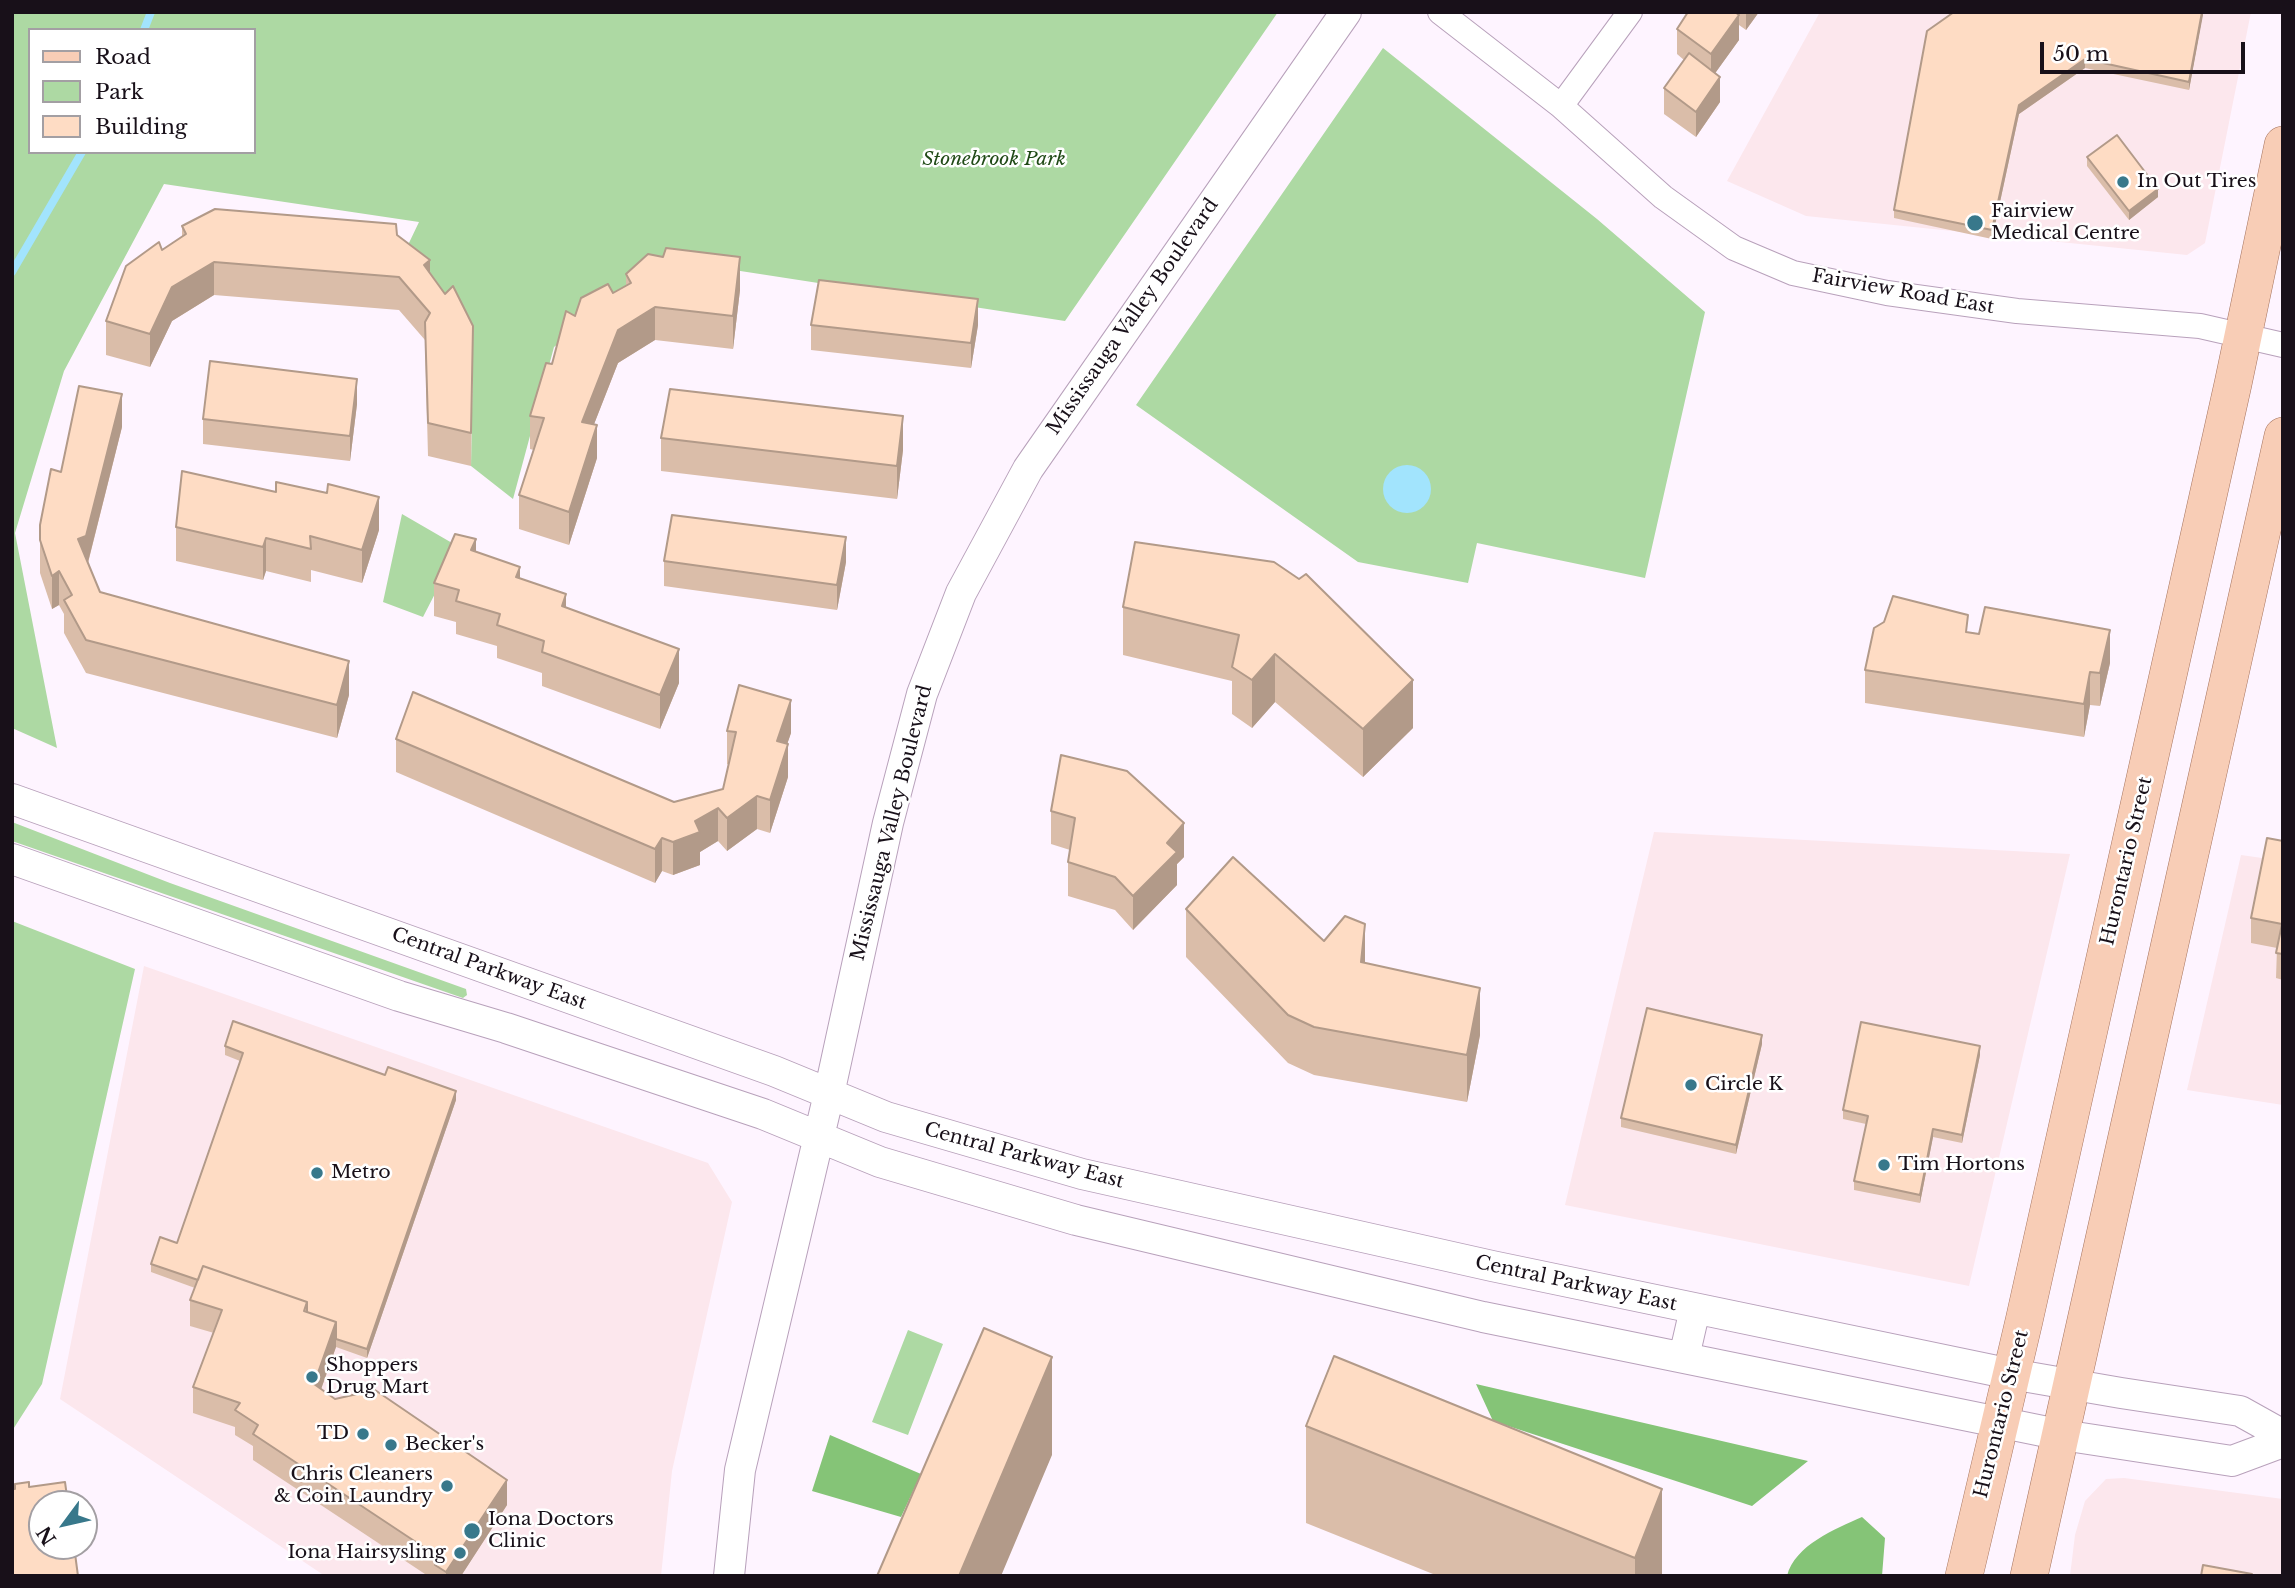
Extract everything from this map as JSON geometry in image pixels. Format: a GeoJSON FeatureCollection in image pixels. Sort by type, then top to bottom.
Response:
{"type":"FeatureCollection","features":[{"type":"Feature","properties":{"kind":"main road","name":"Hurontario Street"},"geometry":{"type":"LineString","coordinates":[[1965,1576],[2243,336],[2283,145]]}},
{"type":"Feature","properties":{"kind":"main road"},"geometry":{"type":"LineString","coordinates":[[2029,1576],[2283,436]]}},
{"type":"Feature","properties":{"kind":"street","name":"Mississauga Valley Boulevard"},"geometry":{"type":"LineString","coordinates":[[729,1576],[740,1470],[829,1094],[888,823],[922,694],[961,593],[1028,469],[1346,12]]}},
{"type":"Feature","properties":{"kind":"street","name":"Fairview Road East"},"geometry":{"type":"LineString","coordinates":[[1440,12],[1561,106],[1663,197],[1734,248],[1793,273],[1887,293],[2017,311],[2200,326],[2283,345]]}},
{"type":"Feature","properties":{"kind":"street"},"geometry":{"type":"LineString","coordinates":[[1561,106],[1630,12]]}},
{"type":"Feature","properties":{"kind":"street","name":"Central Parkway East"},"geometry":{"type":"LineString","coordinates":[[12,799],[774,1071],[886,1117],[1082,1174],[1695,1309],[2011,1374],[2240,1411],[2283,1436]]}},
{"type":"Feature","properties":{"kind":"street"},"geometry":{"type":"LineString","coordinates":[[12,859],[399,996],[506,1028],[763,1114],[880,1162],[1076,1220],[1483,1317],[2062,1436],[2232,1461],[2283,1442]]}},
{"type":"Feature","properties":{"kind":"street"},"geometry":{"type":"LineString","coordinates":[[1684,1357],[1695,1309]]}},
{"type":"Feature","properties":{"kind":"shaded area"},"geometry":{"type":"Polygon","coordinates":[[[1820,12],[2251,12],[2205,243],[2187,255],[1806,216],[1727,181],[1820,12]]]}},
{"type":"Feature","properties":{"kind":"shaded area"},"geometry":{"type":"Polygon","coordinates":[[[1654,832],[2070,854],[1969,1286],[1565,1205],[1654,832]]]}},
{"type":"Feature","properties":{"kind":"shaded area"},"geometry":{"type":"Polygon","coordinates":[[[2241,855],[2283,861],[2283,1105],[2187,1090],[2241,855]]]}},
{"type":"Feature","properties":{"kind":"shaded area"},"geometry":{"type":"Polygon","coordinates":[[[144,966],[708,1163],[732,1202],[672,1471],[661,1576],[325,1576],[60,1399],[144,966]]]}},
{"type":"Feature","properties":{"kind":"shaded area"},"geometry":{"type":"Polygon","coordinates":[[[2124,1478],[2283,1499],[2282,1576],[2070,1576],[2075,1535],[2085,1501],[2106,1479],[2124,1478]]]}},
{"type":"Feature","properties":{"kind":"green space","name":"Stonebrook Park"},"geometry":{"type":"Polygon","coordinates":[[[12,12],[1278,12],[1065,321],[656,258],[629,288],[554,347],[513,499],[471,466],[473,359],[454,320],[397,268],[419,222],[164,184],[64,371],[15,533],[57,748],[12,728],[12,12]]]}},
{"type":"Feature","properties":{"kind":"green space"},"geometry":{"type":"Polygon","coordinates":[[[1383,48],[1597,219],[1705,312],[1645,578],[1477,543],[1468,583],[1358,562],[1136,405],[1383,48]]]}},
{"type":"Feature","properties":{"kind":"green space"},"geometry":{"type":"Polygon","coordinates":[[[402,514],[459,547],[423,617],[383,602],[402,514]]]}},
{"type":"Feature","properties":{"kind":"green space"},"geometry":{"type":"Polygon","coordinates":[[[12,822],[170,883],[466,989],[467,995],[463,998],[12,841],[12,822]]]}},
{"type":"Feature","properties":{"kind":"green space"},"geometry":{"type":"Polygon","coordinates":[[[12,921],[135,969],[42,1384],[12,1431],[12,921]]]}},
{"type":"Feature","properties":{"kind":"green space"},"geometry":{"type":"Polygon","coordinates":[[[908,1330],[943,1344],[908,1435],[872,1422],[908,1330]]]}},
{"type":"Feature","properties":{"kind":"green space"},"geometry":{"type":"Polygon","coordinates":[[[1476,1384],[1808,1461],[1752,1506],[1493,1421],[1476,1384]]]}},
{"type":"Feature","properties":{"kind":"green space"},"geometry":{"type":"Polygon","coordinates":[[[830,1435],[921,1474],[901,1517],[812,1491],[830,1435]]]}},
{"type":"Feature","properties":{"kind":"green space"},"geometry":{"type":"Polygon","coordinates":[[[1862,1517],[1885,1538],[1882,1576],[1787,1576],[1798,1555],[1817,1539],[1862,1517]]]}},
{"type":"Feature","properties":{"kind":"water"},"geometry":{"type":"Polygon","coordinates":[[[1407,465],[1416,466],[1424,472],[1430,480],[1430,498],[1424,506],[1416,512],[1407,513],[1398,512],[1390,506],[1384,498],[1383,489],[1384,480],[1390,472],[1398,466],[1407,465]]]}},
{"type":"Feature","properties":{"kind":"building"},"geometry":{"type":"Polygon","coordinates":[[[1688,12],[1735,12],[1739,15],[1711,54],[1677,29],[1688,12]]]}},
{"type":"Feature","properties":{"kind":"building"},"geometry":{"type":"Polygon","coordinates":[[[1954,12],[2202,12],[2189,82],[2085,59],[2019,105],[1992,230],[1894,210],[1927,31],[1954,12]]]}},
{"type":"Feature","properties":{"kind":"building"},"geometry":{"type":"Polygon","coordinates":[[[1689,53],[1720,77],[1696,112],[1664,88],[1689,53]]]}},
{"type":"Feature","properties":{"kind":"building","name":"In Out Tires"},"geometry":{"type":"Polygon","coordinates":[[[2117,135],[2158,189],[2129,211],[2087,157],[2117,135]]]}},
{"type":"Feature","properties":{"kind":"building"},"geometry":{"type":"Polygon","coordinates":[[[215,209],[396,224],[397,235],[430,260],[424,265],[445,294],[453,286],[473,326],[471,433],[428,423],[425,322],[430,313],[399,277],[214,262],[172,287],[150,334],[106,321],[126,266],[159,242],[162,250],[186,234],[182,226],[215,209]]]}},
{"type":"Feature","properties":{"kind":"building"},"geometry":{"type":"Polygon","coordinates":[[[666,248],[740,257],[733,316],[655,307],[618,330],[582,422],[597,425],[569,512],[519,495],[544,418],[530,416],[546,363],[552,364],[566,311],[575,316],[581,298],[608,284],[613,293],[631,283],[626,274],[648,254],[663,257],[666,248]]]}},
{"type":"Feature","properties":{"kind":"building"},"geometry":{"type":"Polygon","coordinates":[[[819,280],[978,299],[971,343],[811,325],[819,280]]]}},
{"type":"Feature","properties":{"kind":"building"},"geometry":{"type":"Polygon","coordinates":[[[210,361],[357,379],[350,436],[203,419],[210,361]]]}},
{"type":"Feature","properties":{"kind":"building"},"geometry":{"type":"Polygon","coordinates":[[[79,386],[122,394],[86,536],[78,539],[100,592],[349,661],[337,705],[86,640],[64,600],[72,595],[59,571],[52,576],[40,540],[40,525],[51,469],[61,472],[79,386]]]}},
{"type":"Feature","properties":{"kind":"building"},"geometry":{"type":"Polygon","coordinates":[[[670,389],[903,416],[897,466],[661,438],[670,389]]]}},
{"type":"Feature","properties":{"kind":"building"},"geometry":{"type":"Polygon","coordinates":[[[182,471],[276,492],[276,482],[327,493],[328,484],[379,497],[362,550],[310,536],[311,549],[266,538],[263,547],[176,527],[182,471]]]}},
{"type":"Feature","properties":{"kind":"building"},"geometry":{"type":"Polygon","coordinates":[[[672,515],[846,537],[837,585],[664,561],[672,515]]]}},
{"type":"Feature","properties":{"kind":"building"},"geometry":{"type":"Polygon","coordinates":[[[455,534],[476,539],[471,550],[520,567],[516,577],[566,594],[562,606],[679,649],[660,695],[542,652],[544,641],[497,625],[500,614],[456,601],[459,590],[434,583],[455,534]]]}},
{"type":"Feature","properties":{"kind":"building"},"geometry":{"type":"Polygon","coordinates":[[[1135,542],[1274,562],[1299,579],[1306,574],[1413,680],[1363,729],[1275,654],[1252,680],[1232,667],[1239,635],[1123,607],[1135,542]]]}},
{"type":"Feature","properties":{"kind":"building"},"geometry":{"type":"Polygon","coordinates":[[[1893,596],[1968,615],[1966,632],[1979,634],[1985,607],[2110,630],[2100,673],[2090,672],[2084,704],[1865,670],[1874,628],[1884,622],[1893,596]]]}},
{"type":"Feature","properties":{"kind":"building"},"geometry":{"type":"Polygon","coordinates":[[[739,685],[791,700],[777,741],[788,744],[770,800],[757,796],[727,818],[718,808],[695,821],[700,832],[673,842],[662,838],[655,849],[396,739],[413,692],[674,802],[723,789],[736,732],[727,731],[739,685]]]}},
{"type":"Feature","properties":{"kind":"building"},"geometry":{"type":"Polygon","coordinates":[[[1061,755],[1127,771],[1184,823],[1167,843],[1177,852],[1133,896],[1115,877],[1068,862],[1075,818],[1051,811],[1061,755]]]}},
{"type":"Feature","properties":{"kind":"building"},"geometry":{"type":"Polygon","coordinates":[[[2267,838],[2283,841],[2283,954],[2276,953],[2282,924],[2251,918],[2267,838]]]}},
{"type":"Feature","properties":{"kind":"building"},"geometry":{"type":"Polygon","coordinates":[[[1233,857],[1324,941],[1345,916],[1365,924],[1361,962],[1480,988],[1467,1055],[1314,1027],[1288,1015],[1186,909],[1233,857]]]}},
{"type":"Feature","properties":{"kind":"building","name":"Circle K"},"geometry":{"type":"Polygon","coordinates":[[[1647,1008],[1762,1035],[1736,1145],[1621,1118],[1647,1008]]]}},
{"type":"Feature","properties":{"kind":"building","name":"Metro"},"geometry":{"type":"Polygon","coordinates":[[[233,1021],[385,1075],[388,1067],[456,1091],[367,1349],[336,1339],[336,1322],[307,1312],[307,1302],[203,1266],[198,1280],[151,1264],[160,1237],[177,1243],[243,1053],[225,1046],[233,1021]]]}},
{"type":"Feature","properties":{"kind":"building"},"geometry":{"type":"Polygon","coordinates":[[[1861,1022],[1980,1046],[1962,1135],[1933,1129],[1920,1195],[1854,1181],[1868,1116],[1843,1110],[1861,1022]]]}},
{"type":"Feature","properties":{"kind":"building"},"geometry":{"type":"Polygon","coordinates":[[[203,1266],[307,1302],[304,1311],[336,1322],[314,1384],[335,1399],[375,1390],[507,1480],[446,1572],[435,1565],[440,1558],[253,1434],[258,1425],[235,1410],[240,1403],[193,1387],[222,1310],[190,1300],[203,1266]]]}},
{"type":"Feature","properties":{"kind":"building"},"geometry":{"type":"Polygon","coordinates":[[[984,1328],[1052,1357],[959,1576],[877,1576],[984,1328]]]}},
{"type":"Feature","properties":{"kind":"building"},"geometry":{"type":"Polygon","coordinates":[[[1334,1356],[1662,1489],[1635,1558],[1306,1426],[1334,1356]]]}},
{"type":"Feature","properties":{"kind":"building"},"geometry":{"type":"Polygon","coordinates":[[[29,1482],[29,1487],[65,1482],[66,1490],[28,1490],[28,1560],[76,1560],[78,1576],[12,1576],[12,1489],[15,1489],[15,1484],[29,1482]]]}},
{"type":"Feature","properties":{"kind":"building"},"geometry":{"type":"Polygon","coordinates":[[[2203,1565],[2252,1574],[2201,1576],[2203,1565]]]}},
{"type":"Feature","properties":{"kind":"waterway"},"geometry":{"type":"LineString","coordinates":[[145,28],[151,12]]}},
{"type":"Feature","properties":{"kind":"waterway"},"geometry":{"type":"LineString","coordinates":[[12,272],[81,154]]}},
{"type":"Feature","properties":{"kind":"place","name":"In Out Tires"},"geometry":{"type":"Point","coordinates":[2123,182]}},
{"type":"Feature","properties":{"kind":"place","name":"Fairview Medical Centre"},"geometry":{"type":"Point","coordinates":[1975,223]}},
{"type":"Feature","properties":{"kind":"place","name":"Circle K"},"geometry":{"type":"Point","coordinates":[1691,1085]}},
{"type":"Feature","properties":{"kind":"place","name":"Tim Hortons"},"geometry":{"type":"Point","coordinates":[1884,1165]}},
{"type":"Feature","properties":{"kind":"place","name":"Metro"},"geometry":{"type":"Point","coordinates":[317,1173]}},
{"type":"Feature","properties":{"kind":"place","name":"Shoppers Drug Mart"},"geometry":{"type":"Point","coordinates":[312,1377]}},
{"type":"Feature","properties":{"kind":"place","name":"TD"},"geometry":{"type":"Point","coordinates":[363,1434]}},
{"type":"Feature","properties":{"kind":"place","name":"Becker's"},"geometry":{"type":"Point","coordinates":[391,1445]}},
{"type":"Feature","properties":{"kind":"place","name":"Chris Cleaners & Coin Laundry"},"geometry":{"type":"Point","coordinates":[447,1486]}},
{"type":"Feature","properties":{"kind":"place","name":"Iona Doctors Clinic"},"geometry":{"type":"Point","coordinates":[472,1531]}},
{"type":"Feature","properties":{"kind":"place","name":"Iona Hairsysling"},"geometry":{"type":"Point","coordinates":[460,1553]}}]}
